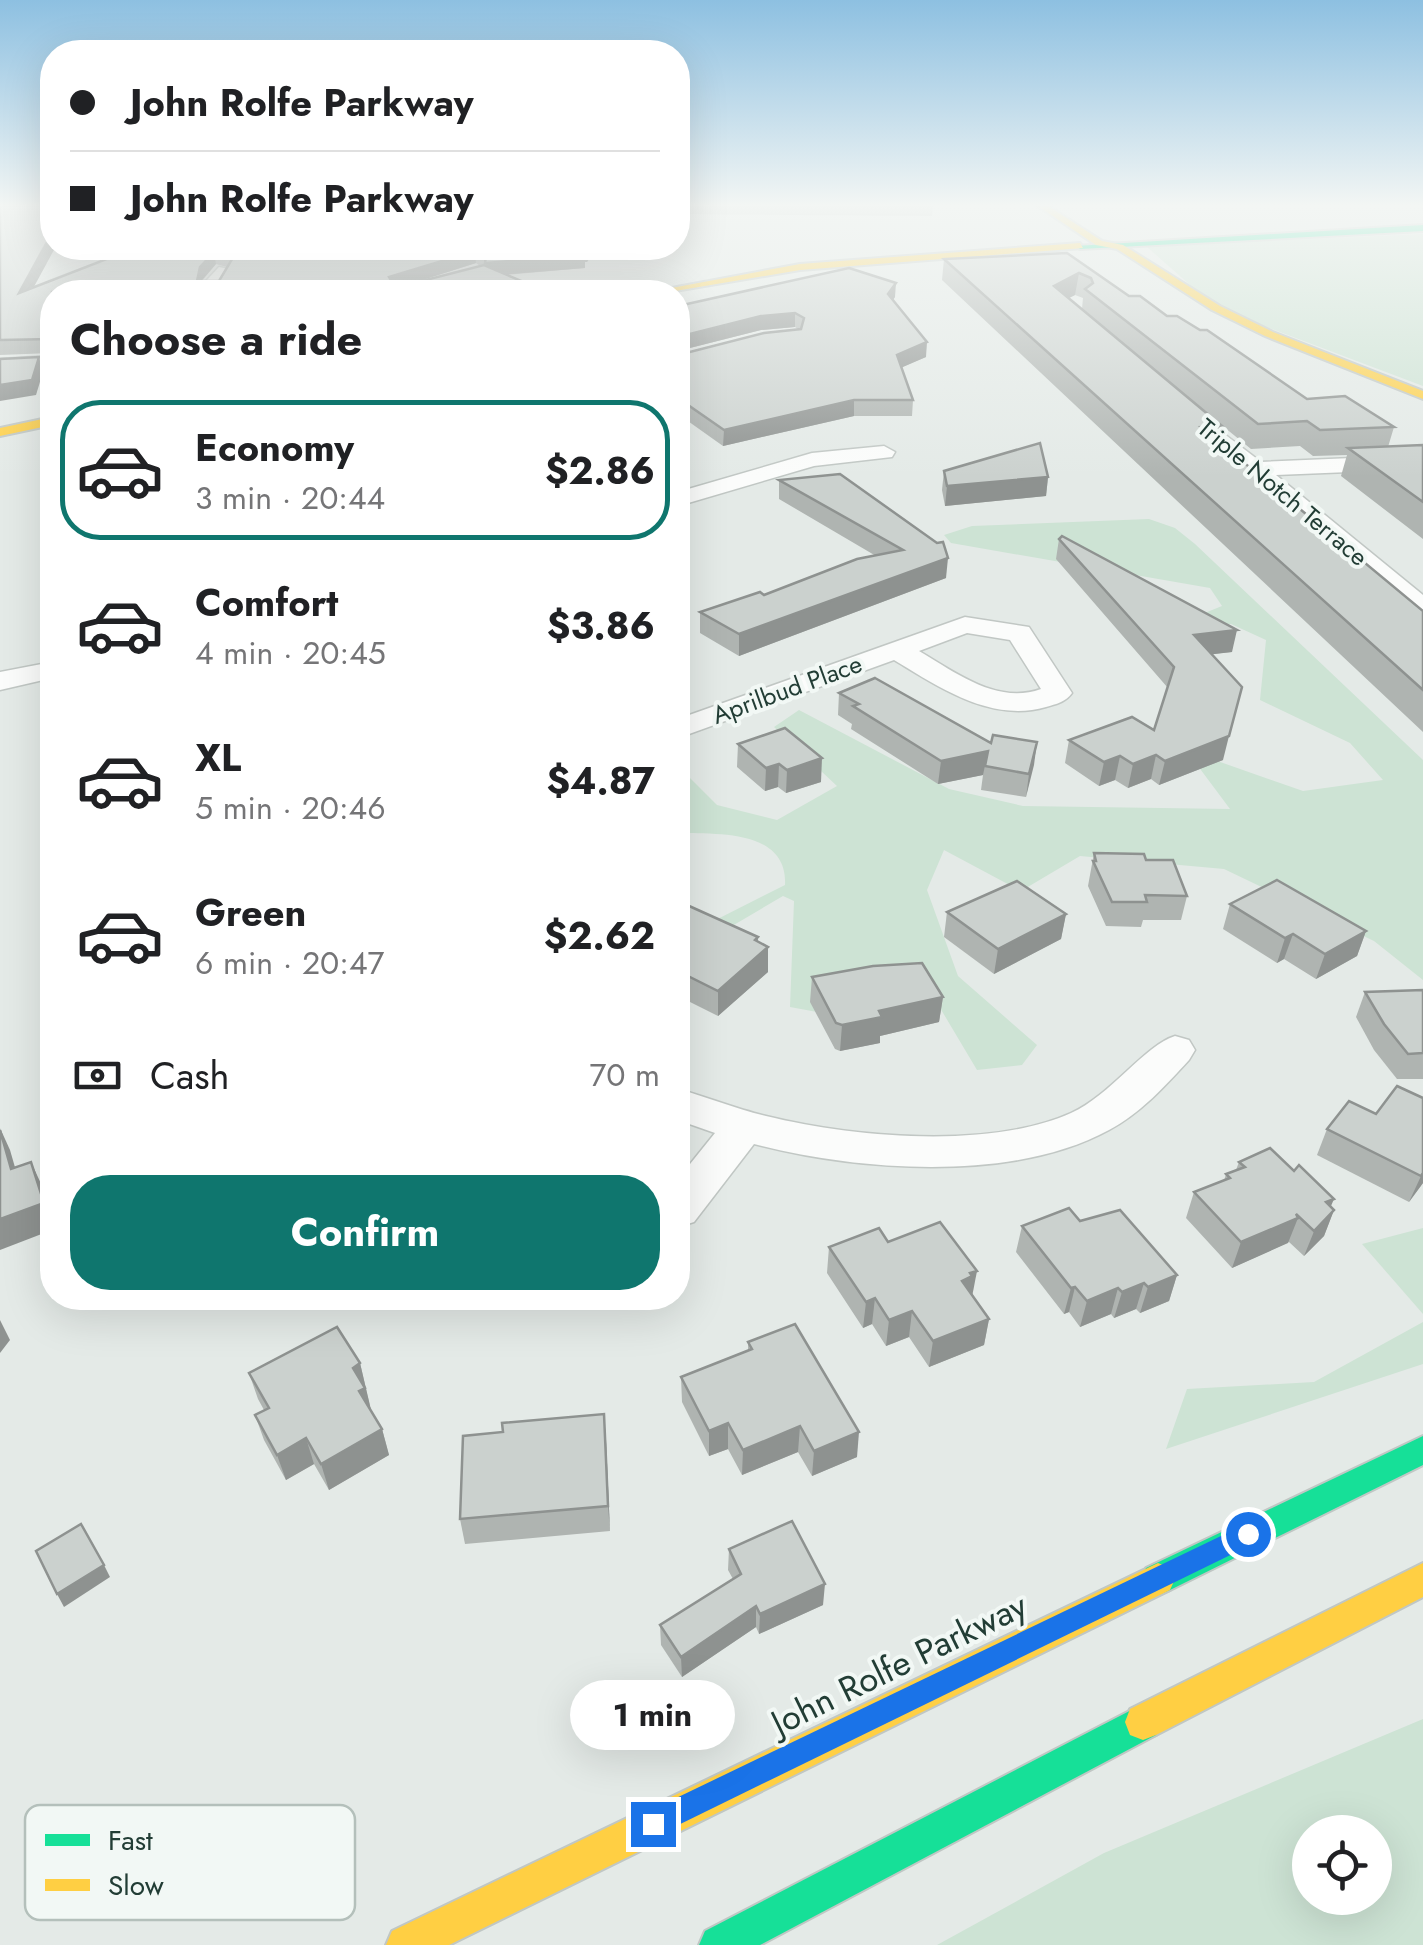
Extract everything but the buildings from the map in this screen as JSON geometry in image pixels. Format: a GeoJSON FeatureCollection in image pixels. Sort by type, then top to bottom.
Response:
{"type":"FeatureCollection","features":[{"type":"Feature","properties":{"kind":"main road"},"geometry":{"type":"LineString","coordinates":[[1166,295],[1287,358],[1423,411]]}},
{"type":"Feature","properties":{"kind":"main road"},"geometry":{"type":"LineString","coordinates":[[1195,295],[1269,334],[1423,395]]}},
{"type":"Feature","properties":{"kind":"main road"},"geometry":{"type":"LineString","coordinates":[[0,432],[40,424]]}},
{"type":"Feature","properties":{"kind":"main road","name":"John Rolfe Parkway"},"geometry":{"type":"LineString","coordinates":[[406,1945],[1423,1450]]}},
{"type":"Feature","properties":{"kind":"main road"},"geometry":{"type":"LineString","coordinates":[[720,1945],[1017,1786],[1423,1579]]}},
{"type":"Feature","properties":{"kind":"street"},"geometry":{"type":"LineString","coordinates":[[0,365],[40,363]]}},
{"type":"Feature","properties":{"kind":"street","name":"Triple Notch Terrace"},"geometry":{"type":"LineString","coordinates":[[1166,395],[1423,608]]}},
{"type":"Feature","properties":{"kind":"street"},"geometry":{"type":"LineString","coordinates":[[1398,461],[1423,451]]}},
{"type":"Feature","properties":{"kind":"street"},"geometry":{"type":"LineString","coordinates":[[690,496],[812,460],[884,452]]}},
{"type":"Feature","properties":{"kind":"street"},"geometry":{"type":"LineString","coordinates":[[1256,469],[1423,462]]}},
{"type":"Feature","properties":{"kind":"street"},"geometry":{"type":"LineString","coordinates":[[691,473],[718,488]]}},
{"type":"Feature","properties":{"kind":"street","name":"Aprilbud Place"},"geometry":{"type":"LineString","coordinates":[[690,725],[965,625],[1019,633],[1058,693],[1034,705],[990,701],[898,650]]}},
{"type":"Feature","properties":{"kind":"street"},"geometry":{"type":"LineString","coordinates":[[0,681],[40,673]]}},
{"type":"Feature","properties":{"kind":"street"},"geometry":{"type":"LineString","coordinates":[[690,1108],[745,1126],[823,1142],[906,1150],[1000,1145],[1078,1127],[1102,1115],[1147,1081],[1175,1050]]}},
{"type":"Feature","properties":{"kind":"street"},"geometry":{"type":"LineString","coordinates":[[690,1195],[745,1126]]}},
{"type":"Feature","properties":{"kind":"green space"},"geometry":{"type":"Polygon","coordinates":[[[1201,295],[1423,295],[1423,386],[1216,308],[1201,295]]]}},
{"type":"Feature","properties":{"kind":"green space"},"geometry":{"type":"Polygon","coordinates":[[[1149,519],[1175,528],[1423,760],[1423,980],[1374,941],[1224,869],[1080,856],[1021,891],[944,850],[927,890],[958,976],[1037,1045],[1022,1065],[977,1070],[927,986],[817,1012],[790,1007],[794,901],[783,896],[710,939],[690,933],[785,885],[783,867],[775,853],[762,844],[729,835],[690,833],[690,778],[717,805],[777,820],[837,786],[774,727],[799,710],[949,789],[1023,806],[1230,809],[1186,750],[1303,791],[1383,780],[1350,743],[1260,700],[1266,640],[1231,624],[1165,629],[1222,606],[1210,588],[951,543],[944,535],[972,526],[1149,519]]]}},
{"type":"Feature","properties":{"kind":"green space"},"geometry":{"type":"Polygon","coordinates":[[[1423,1228],[1423,1314],[1362,1244],[1423,1228]]]}},
{"type":"Feature","properties":{"kind":"green space"},"geometry":{"type":"Polygon","coordinates":[[[1423,1322],[1423,1364],[1166,1449],[1187,1389],[1314,1382],[1423,1322]]]}},
{"type":"Feature","properties":{"kind":"green space"},"geometry":{"type":"Polygon","coordinates":[[[1423,1719],[1423,1945],[937,1945],[1104,1853],[1423,1719]]]}},
{"type":"Feature","properties":{"kind":"traffic: fast"},"geometry":{"type":"LineString","coordinates":[[1158,1579],[1423,1450]]}},
{"type":"Feature","properties":{"kind":"traffic: fast"},"geometry":{"type":"LineString","coordinates":[[719,1945],[1143,1722]]}},
{"type":"Feature","properties":{"kind":"traffic: slow"},"geometry":{"type":"LineString","coordinates":[[1195,295],[1269,334],[1423,395]]}},
{"type":"Feature","properties":{"kind":"traffic: slow"},"geometry":{"type":"LineString","coordinates":[[0,432],[40,424]]}},
{"type":"Feature","properties":{"kind":"traffic: slow"},"geometry":{"type":"LineString","coordinates":[[406,1945],[1158,1579]]}},
{"type":"Feature","properties":{"kind":"traffic: slow"},"geometry":{"type":"LineString","coordinates":[[1143,1722],[1423,1579]]}},
{"type":"Feature","properties":{"kind":"route"},"geometry":{"type":"LineString","coordinates":[[653,1824],[1248,1534]]}}]}
